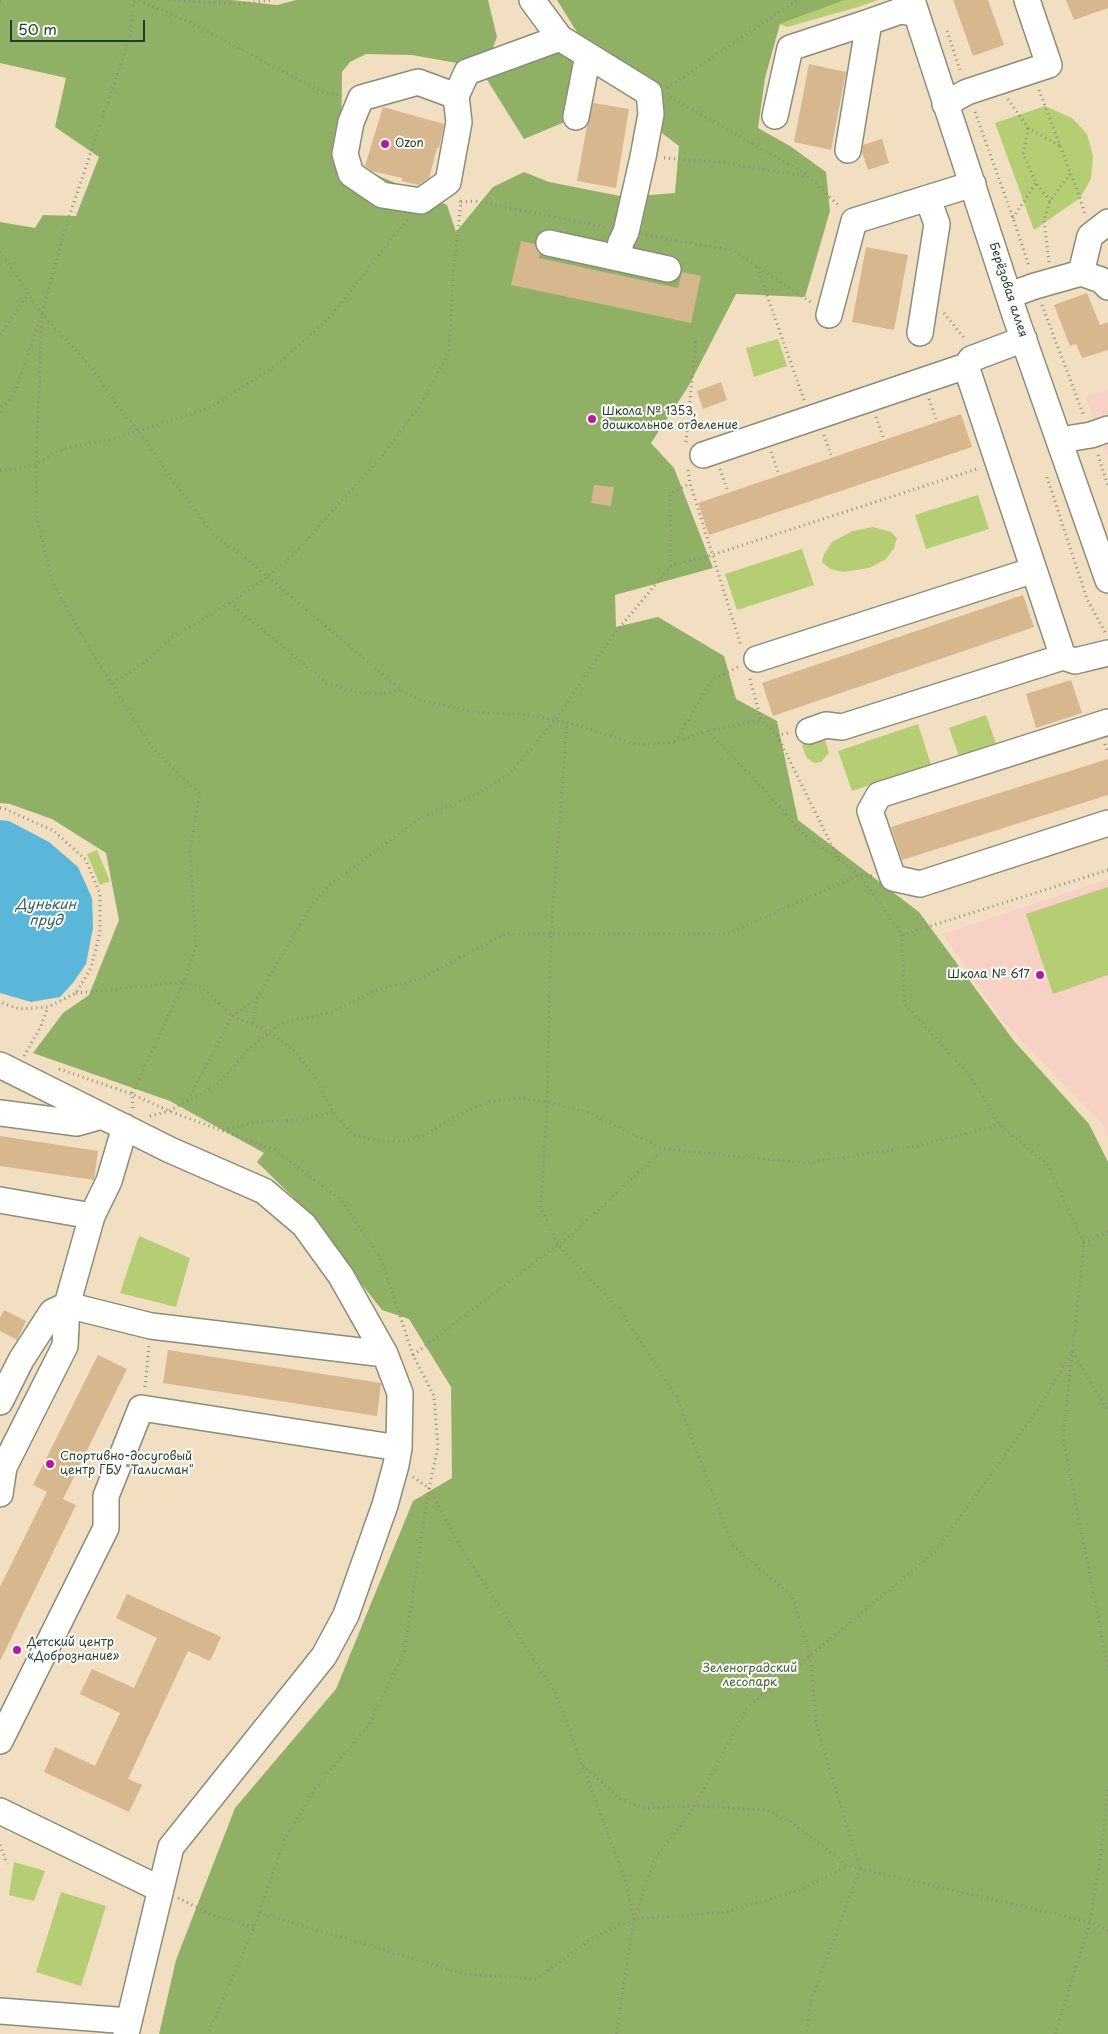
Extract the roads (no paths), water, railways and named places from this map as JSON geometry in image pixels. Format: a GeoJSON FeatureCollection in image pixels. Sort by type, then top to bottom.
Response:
{"type":"FeatureCollection","features":[{"type":"Feature","properties":{"kind":"street"},"geometry":{"type":"LineString","coordinates":[[532,0],[560,38],[655,93],[626,232],[616,258]]}},
{"type":"Feature","properties":{"kind":"street"},"geometry":{"type":"LineString","coordinates":[[945,104],[968,92],[1049,65],[1026,0]]}},
{"type":"Feature","properties":{"kind":"street"},"geometry":{"type":"LineString","coordinates":[[775,116],[790,48],[914,6]]}},
{"type":"Feature","properties":{"kind":"street","name":"Берёзовая аллея"},"geometry":{"type":"LineString","coordinates":[[914,6],[1024,339],[1108,580]]}},
{"type":"Feature","properties":{"kind":"street"},"geometry":{"type":"LineString","coordinates":[[848,150],[869,22]]}},
{"type":"Feature","properties":{"kind":"street"},"geometry":{"type":"LineString","coordinates":[[456,96],[418,82],[361,98],[351,122],[345,154],[351,174],[382,195],[421,201],[455,192],[459,122],[456,96],[467,72],[560,38]]}},
{"type":"Feature","properties":{"kind":"street"},"geometry":{"type":"LineString","coordinates":[[576,117],[588,55]]}},
{"type":"Feature","properties":{"kind":"street"},"geometry":{"type":"LineString","coordinates":[[829,315],[854,221],[973,184]]}},
{"type":"Feature","properties":{"kind":"street"},"geometry":{"type":"LineString","coordinates":[[920,333],[937,224],[928,199]]}},
{"type":"Feature","properties":{"kind":"street"},"geometry":{"type":"LineString","coordinates":[[1081,273],[1099,229]]}},
{"type":"Feature","properties":{"kind":"street"},"geometry":{"type":"LineString","coordinates":[[549,243],[668,269]]}},
{"type":"Feature","properties":{"kind":"street"},"geometry":{"type":"LineString","coordinates":[[1010,296],[1081,273],[1101,280],[1108,287]]}},
{"type":"Feature","properties":{"kind":"street"},"geometry":{"type":"LineString","coordinates":[[703,455],[969,363],[1024,339]]}},
{"type":"Feature","properties":{"kind":"street"},"geometry":{"type":"LineString","coordinates":[[969,363],[997,463],[1063,657]]}},
{"type":"Feature","properties":{"kind":"street"},"geometry":{"type":"LineString","coordinates":[[1060,440],[1099,432]]}},
{"type":"Feature","properties":{"kind":"street"},"geometry":{"type":"LineString","coordinates":[[752,661],[1034,570]]}},
{"type":"Feature","properties":{"kind":"street"},"geometry":{"type":"LineString","coordinates":[[809,731],[826,725],[842,727],[1063,657],[1074,661],[1108,653]]}},
{"type":"Feature","properties":{"kind":"street"},"geometry":{"type":"LineString","coordinates":[[1108,722],[879,795],[870,811],[893,878],[920,884],[1108,823]]}},
{"type":"Feature","properties":{"kind":"street"},"geometry":{"type":"LineString","coordinates":[[0,1065],[102,1116],[129,1124],[170,1150],[264,1191],[304,1225],[341,1276],[385,1354],[400,1393],[397,1456],[385,1505],[346,1615],[324,1656],[171,1847],[128,2028],[0,2011]]}},
{"type":"Feature","properties":{"kind":"street"},"geometry":{"type":"LineString","coordinates":[[0,1113],[77,1123],[102,1116]]}},
{"type":"Feature","properties":{"kind":"street"},"geometry":{"type":"LineString","coordinates":[[0,1494],[4,1467],[65,1346],[67,1304],[92,1216],[109,1181],[129,1124]]}},
{"type":"Feature","properties":{"kind":"street"},"geometry":{"type":"LineString","coordinates":[[0,1200],[92,1216]]}},
{"type":"Feature","properties":{"kind":"street"},"geometry":{"type":"LineString","coordinates":[[0,1402],[21,1360],[52,1312],[67,1304],[151,1326],[385,1354]]}},
{"type":"Feature","properties":{"kind":"street"},"geometry":{"type":"LineString","coordinates":[[0,1741],[106,1528],[106,1496],[141,1408],[397,1456]]}},
{"type":"Feature","properties":{"kind":"street"},"geometry":{"type":"LineString","coordinates":[[0,1811],[160,1889]]}},
{"type":"Feature","properties":{"kind":"water","name":"Дунькин пруд"},"geometry":{"type":"Polygon","coordinates":[[[0,820],[9,821],[49,842],[78,867],[92,898],[93,928],[86,964],[73,983],[60,997],[31,1002],[0,993],[0,820]]]}},
{"type":"Feature","properties":{"kind":"place","name":"Ozon"},"geometry":{"type":"Point","coordinates":[385,144]}},
{"type":"Feature","properties":{"kind":"place","name":"Школа № 1353, дошкольное отделение"},"geometry":{"type":"Point","coordinates":[592,419]}},
{"type":"Feature","properties":{"kind":"place","name":"Школа № 617"},"geometry":{"type":"Point","coordinates":[1040,975]}},
{"type":"Feature","properties":{"kind":"place","name":"Спортивно-досуговый центр ГБУ \"Талисман\""},"geometry":{"type":"Point","coordinates":[50,1464]}},
{"type":"Feature","properties":{"kind":"place","name":"Детский центр «Добрознание»"},"geometry":{"type":"Point","coordinates":[17,1650]}},
{"type":"Feature","properties":{"kind":"park label","name":"Зеленоградский лесопарк"},"geometry":{"type":"Point","coordinates":[750,1676]}}]}
